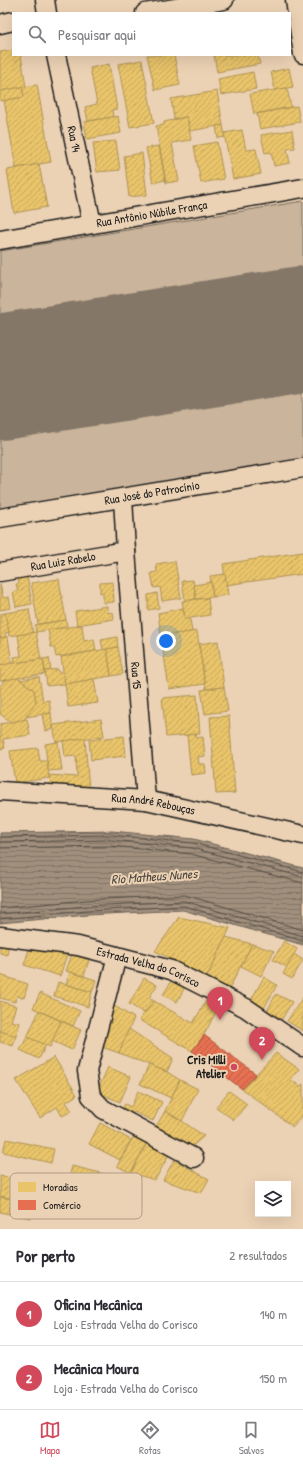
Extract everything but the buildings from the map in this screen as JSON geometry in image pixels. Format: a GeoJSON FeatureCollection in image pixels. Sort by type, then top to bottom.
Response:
{"type":"FeatureCollection","features":[{"type":"Feature","properties":{"kind":"street"},"geometry":{"type":"LineString","coordinates":[[45,0],[47,12]]}},
{"type":"Feature","properties":{"kind":"street"},"geometry":{"type":"LineString","coordinates":[[148,12],[176,4],[224,0]]}},
{"type":"Feature","properties":{"kind":"street"},"geometry":{"type":"LineString","coordinates":[[295,0],[303,54]]}},
{"type":"Feature","properties":{"kind":"street"},"geometry":{"type":"LineString","coordinates":[[0,24],[12,21]]}},
{"type":"Feature","properties":{"kind":"street","name":"Rua 14"},"geometry":{"type":"LineString","coordinates":[[56,56],[92,224]]}},
{"type":"Feature","properties":{"kind":"street","name":"Rua Antônio Núbile França"},"geometry":{"type":"LineString","coordinates":[[0,240],[303,188]]}},
{"type":"Feature","properties":{"kind":"street","name":"Rua José do Patrocínio"},"geometry":{"type":"LineString","coordinates":[[0,518],[303,468]]}},
{"type":"Feature","properties":{"kind":"street","name":"Rua 15"},"geometry":{"type":"LineString","coordinates":[[124,498],[126,551],[146,800]]}},
{"type":"Feature","properties":{"kind":"street","name":"Rua Luiz Rabelo"},"geometry":{"type":"LineString","coordinates":[[0,572],[126,551]]}},
{"type":"Feature","properties":{"kind":"street","name":"Rua André Rebouças"},"geometry":{"type":"LineString","coordinates":[[0,791],[146,800],[303,836]]}},
{"type":"Feature","properties":{"kind":"street","name":"Estrada Velha do Corisco"},"geometry":{"type":"LineString","coordinates":[[0,936],[78,946],[171,970],[246,1008],[303,1047]]}},
{"type":"Feature","properties":{"kind":"street"},"geometry":{"type":"LineString","coordinates":[[117,956],[87,1071],[91,1096],[103,1109],[194,1158]]}},
{"type":"Feature","properties":{"kind":"shaded area"},"geometry":{"type":"Polygon","coordinates":[[[303,201],[303,459],[0,510],[0,251],[303,201]]]}},
{"type":"Feature","properties":{"kind":"shaded area"},"geometry":{"type":"Polygon","coordinates":[[[303,201],[303,298],[0,346],[0,251],[303,201]]]}},
{"type":"Feature","properties":{"kind":"shaded area"},"geometry":{"type":"Polygon","coordinates":[[[303,362],[303,459],[0,510],[0,410],[303,362]]]}},
{"type":"Feature","properties":{"kind":"water","name":"Rio Matheus Nunes"},"geometry":{"type":"Polygon","coordinates":[[[112,831],[194,839],[303,868],[303,945],[183,910],[88,915],[0,923],[0,833],[112,831]]]}},
{"type":"Feature","properties":{"kind":"runway"},"geometry":{"type":"LineString","coordinates":[[0,377],[303,329]]}},
{"type":"Feature","properties":{"kind":"place","name":"Oficina Mecânica"},"geometry":{"type":"Point","coordinates":[220,1020]}},
{"type":"Feature","properties":{"kind":"place","name":"Mecânica Moura"},"geometry":{"type":"Point","coordinates":[262,1060]}},
{"type":"Feature","properties":{"kind":"place","name":"Cris Milli Atelier"},"geometry":{"type":"Point","coordinates":[234,1067]}}]}
